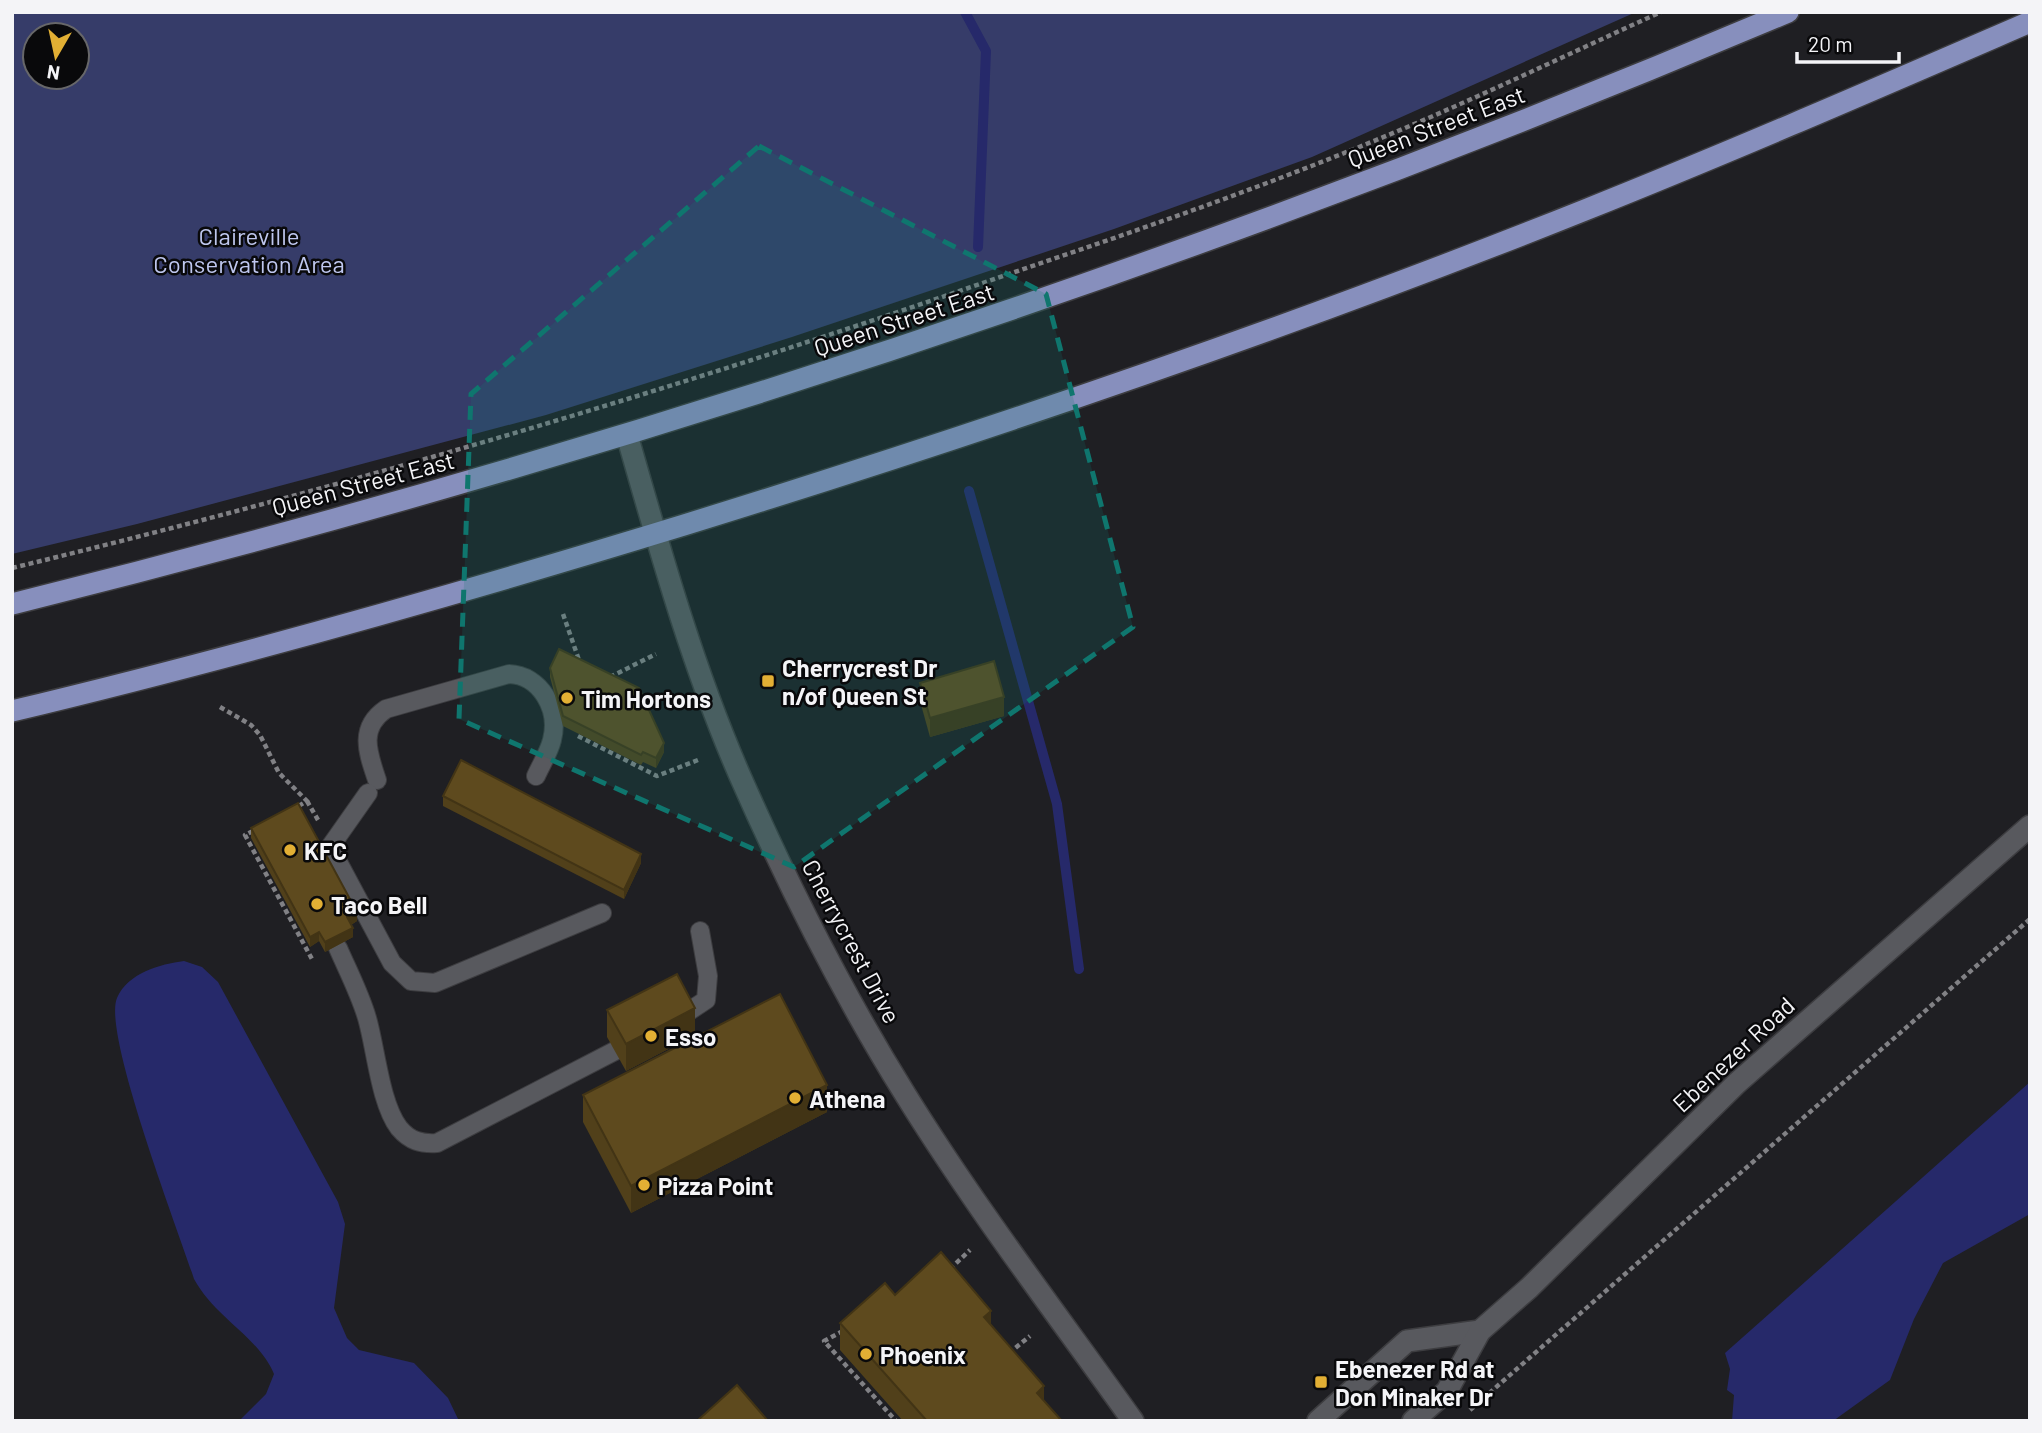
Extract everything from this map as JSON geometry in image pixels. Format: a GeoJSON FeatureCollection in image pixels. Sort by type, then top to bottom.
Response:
{"type":"FeatureCollection","features":[{"type":"Feature","properties":{"kind":"main road","name":"Queen Street East"},"geometry":{"type":"LineString","coordinates":[[12,604],[148,570],[627,435],[926,340],[1130,269],[1400,169],[1788,12]]}},
{"type":"Feature","properties":{"kind":"main road"},"geometry":{"type":"LineString","coordinates":[[12,711],[339,626],[656,533],[932,447],[1208,352],[1620,196],[1803,121],[2030,22]]}},
{"type":"Feature","properties":{"kind":"street","name":"Cherrycrest Drive"},"geometry":{"type":"LineString","coordinates":[[627,435],[675,601],[739,774],[832,966],[904,1093],[970,1192],[1133,1421]]}},
{"type":"Feature","properties":{"kind":"street","name":"Ebenezer Road"},"geometry":{"type":"LineString","coordinates":[[1413,1421],[1447,1391],[1480,1331],[1529,1288],[1737,1083],[2030,826]]}},
{"type":"Feature","properties":{"kind":"street"},"geometry":{"type":"LineString","coordinates":[[1318,1421],[1407,1341],[1480,1331]]}},
{"type":"Feature","properties":{"kind":"lane"},"geometry":{"type":"LineString","coordinates":[[536,776],[552,740],[553,726],[546,695],[538,683],[524,675],[509,674],[386,709],[373,718],[367,731],[367,751],[373,787],[330,847],[392,963],[411,981],[435,983],[602,913]]}},
{"type":"Feature","properties":{"kind":"lane"},"geometry":{"type":"LineString","coordinates":[[338,948],[366,1016],[384,1086],[398,1126],[410,1138],[422,1144],[437,1143],[699,1007],[706,1000],[708,976],[700,931]]}},
{"type":"Feature","properties":{"kind":"path"},"geometry":{"type":"LineString","coordinates":[[12,568],[150,535],[549,423],[899,313],[1092,246],[1381,138],[1661,12]]}},
{"type":"Feature","properties":{"kind":"path"},"geometry":{"type":"LineString","coordinates":[[564,614],[579,662],[589,667]]}},
{"type":"Feature","properties":{"kind":"path"},"geometry":{"type":"LineString","coordinates":[[599,672],[609,677],[656,654]]}},
{"type":"Feature","properties":{"kind":"path"},"geometry":{"type":"LineString","coordinates":[[220,707],[245,721],[260,735],[279,773],[307,801],[320,824]]}},
{"type":"Feature","properties":{"kind":"path"},"geometry":{"type":"LineString","coordinates":[[569,732],[657,776],[698,760]]}},
{"type":"Feature","properties":{"kind":"path"},"geometry":{"type":"LineString","coordinates":[[286,812],[307,801]]}},
{"type":"Feature","properties":{"kind":"path"},"geometry":{"type":"LineString","coordinates":[[256,829],[245,835],[318,971]]}},
{"type":"Feature","properties":{"kind":"path"},"geometry":{"type":"LineString","coordinates":[[1468,1412],[2030,919]]}},
{"type":"Feature","properties":{"kind":"path"},"geometry":{"type":"LineString","coordinates":[[944,1275],[970,1250]]}},
{"type":"Feature","properties":{"kind":"path"},"geometry":{"type":"LineString","coordinates":[[849,1328],[824,1341],[896,1421]]}},
{"type":"Feature","properties":{"kind":"path"},"geometry":{"type":"LineString","coordinates":[[1002,1358],[1030,1336]]}},
{"type":"Feature","properties":{"kind":"highlighted area"},"geometry":{"type":"Polygon","coordinates":[[[759,146],[1046,294],[1133,627],[794,867],[459,719],[471,394],[759,146]]]}},
{"type":"Feature","properties":{"kind":"green space","name":"Claireville Conservation Area"},"geometry":{"type":"Polygon","coordinates":[[[12,12],[1636,12],[1312,157],[1114,229],[792,337],[546,415],[137,524],[12,554],[12,12]]]}},
{"type":"Feature","properties":{"kind":"shaded area"},"geometry":{"type":"Polygon","coordinates":[[[184,961],[202,967],[218,982],[338,1202],[345,1224],[334,1308],[347,1338],[359,1350],[414,1363],[448,1398],[459,1421],[239,1421],[266,1394],[274,1374],[258,1349],[203,1293],[194,1279],[144,1134],[115,1018],[117,998],[129,982],[155,967],[184,961]]]}},
{"type":"Feature","properties":{"kind":"shaded area"},"geometry":{"type":"Polygon","coordinates":[[[2030,1082],[2030,1214],[1943,1263],[1914,1319],[1890,1380],[1833,1421],[1732,1421],[1734,1395],[1727,1390],[1730,1369],[1725,1353],[2030,1082]]]}},
{"type":"Feature","properties":{"kind":"building"},"geometry":{"type":"Polygon","coordinates":[[[559,649],[639,688],[664,743],[656,758],[643,752],[641,755],[563,716],[550,668],[559,649]]]}},
{"type":"Feature","properties":{"kind":"building"},"geometry":{"type":"Polygon","coordinates":[[[994,661],[1004,697],[930,718],[920,683],[994,661]]]}},
{"type":"Feature","properties":{"kind":"building"},"geometry":{"type":"Polygon","coordinates":[[[461,760],[641,854],[624,890],[443,796],[461,760]]]}},
{"type":"Feature","properties":{"kind":"building"},"geometry":{"type":"Polygon","coordinates":[[[298,803],[357,912],[347,917],[353,928],[325,942],[319,932],[310,937],[251,828],[298,803]]]}},
{"type":"Feature","properties":{"kind":"building"},"geometry":{"type":"Polygon","coordinates":[[[677,974],[695,1008],[626,1044],[607,1010],[677,974]]]}},
{"type":"Feature","properties":{"kind":"building"},"geometry":{"type":"Polygon","coordinates":[[[780,994],[827,1085],[631,1186],[583,1095],[780,994]]]}},
{"type":"Feature","properties":{"kind":"building"},"geometry":{"type":"Polygon","coordinates":[[[941,1252],[991,1311],[984,1317],[1044,1386],[1037,1393],[1062,1421],[927,1421],[840,1323],[885,1283],[895,1295],[941,1252]]]}},
{"type":"Feature","properties":{"kind":"building"},"geometry":{"type":"Polygon","coordinates":[[[737,1385],[768,1421],[697,1421],[737,1385]]]}},
{"type":"Feature","properties":{"kind":"waterway"},"geometry":{"type":"LineString","coordinates":[[965,12],[986,51],[978,247]]}},
{"type":"Feature","properties":{"kind":"waterway"},"geometry":{"type":"LineString","coordinates":[[969,491],[1057,804],[1079,969]]}},
{"type":"Feature","properties":{"kind":"place","name":"Cherrycrest Dr n/of Queen St"},"geometry":{"type":"Point","coordinates":[768,681]}},
{"type":"Feature","properties":{"kind":"place","name":"Tim Hortons"},"geometry":{"type":"Point","coordinates":[567,698]}},
{"type":"Feature","properties":{"kind":"place","name":"KFC"},"geometry":{"type":"Point","coordinates":[290,850]}},
{"type":"Feature","properties":{"kind":"place","name":"Taco Bell"},"geometry":{"type":"Point","coordinates":[317,904]}},
{"type":"Feature","properties":{"kind":"place","name":"Esso"},"geometry":{"type":"Point","coordinates":[651,1036]}},
{"type":"Feature","properties":{"kind":"place","name":"Athena"},"geometry":{"type":"Point","coordinates":[795,1098]}},
{"type":"Feature","properties":{"kind":"place","name":"Pizza Point"},"geometry":{"type":"Point","coordinates":[644,1185]}},
{"type":"Feature","properties":{"kind":"place","name":"Phoenix"},"geometry":{"type":"Point","coordinates":[866,1354]}},
{"type":"Feature","properties":{"kind":"place","name":"Ebenezer Rd at Don Minaker Dr"},"geometry":{"type":"Point","coordinates":[1321,1382]}}]}
